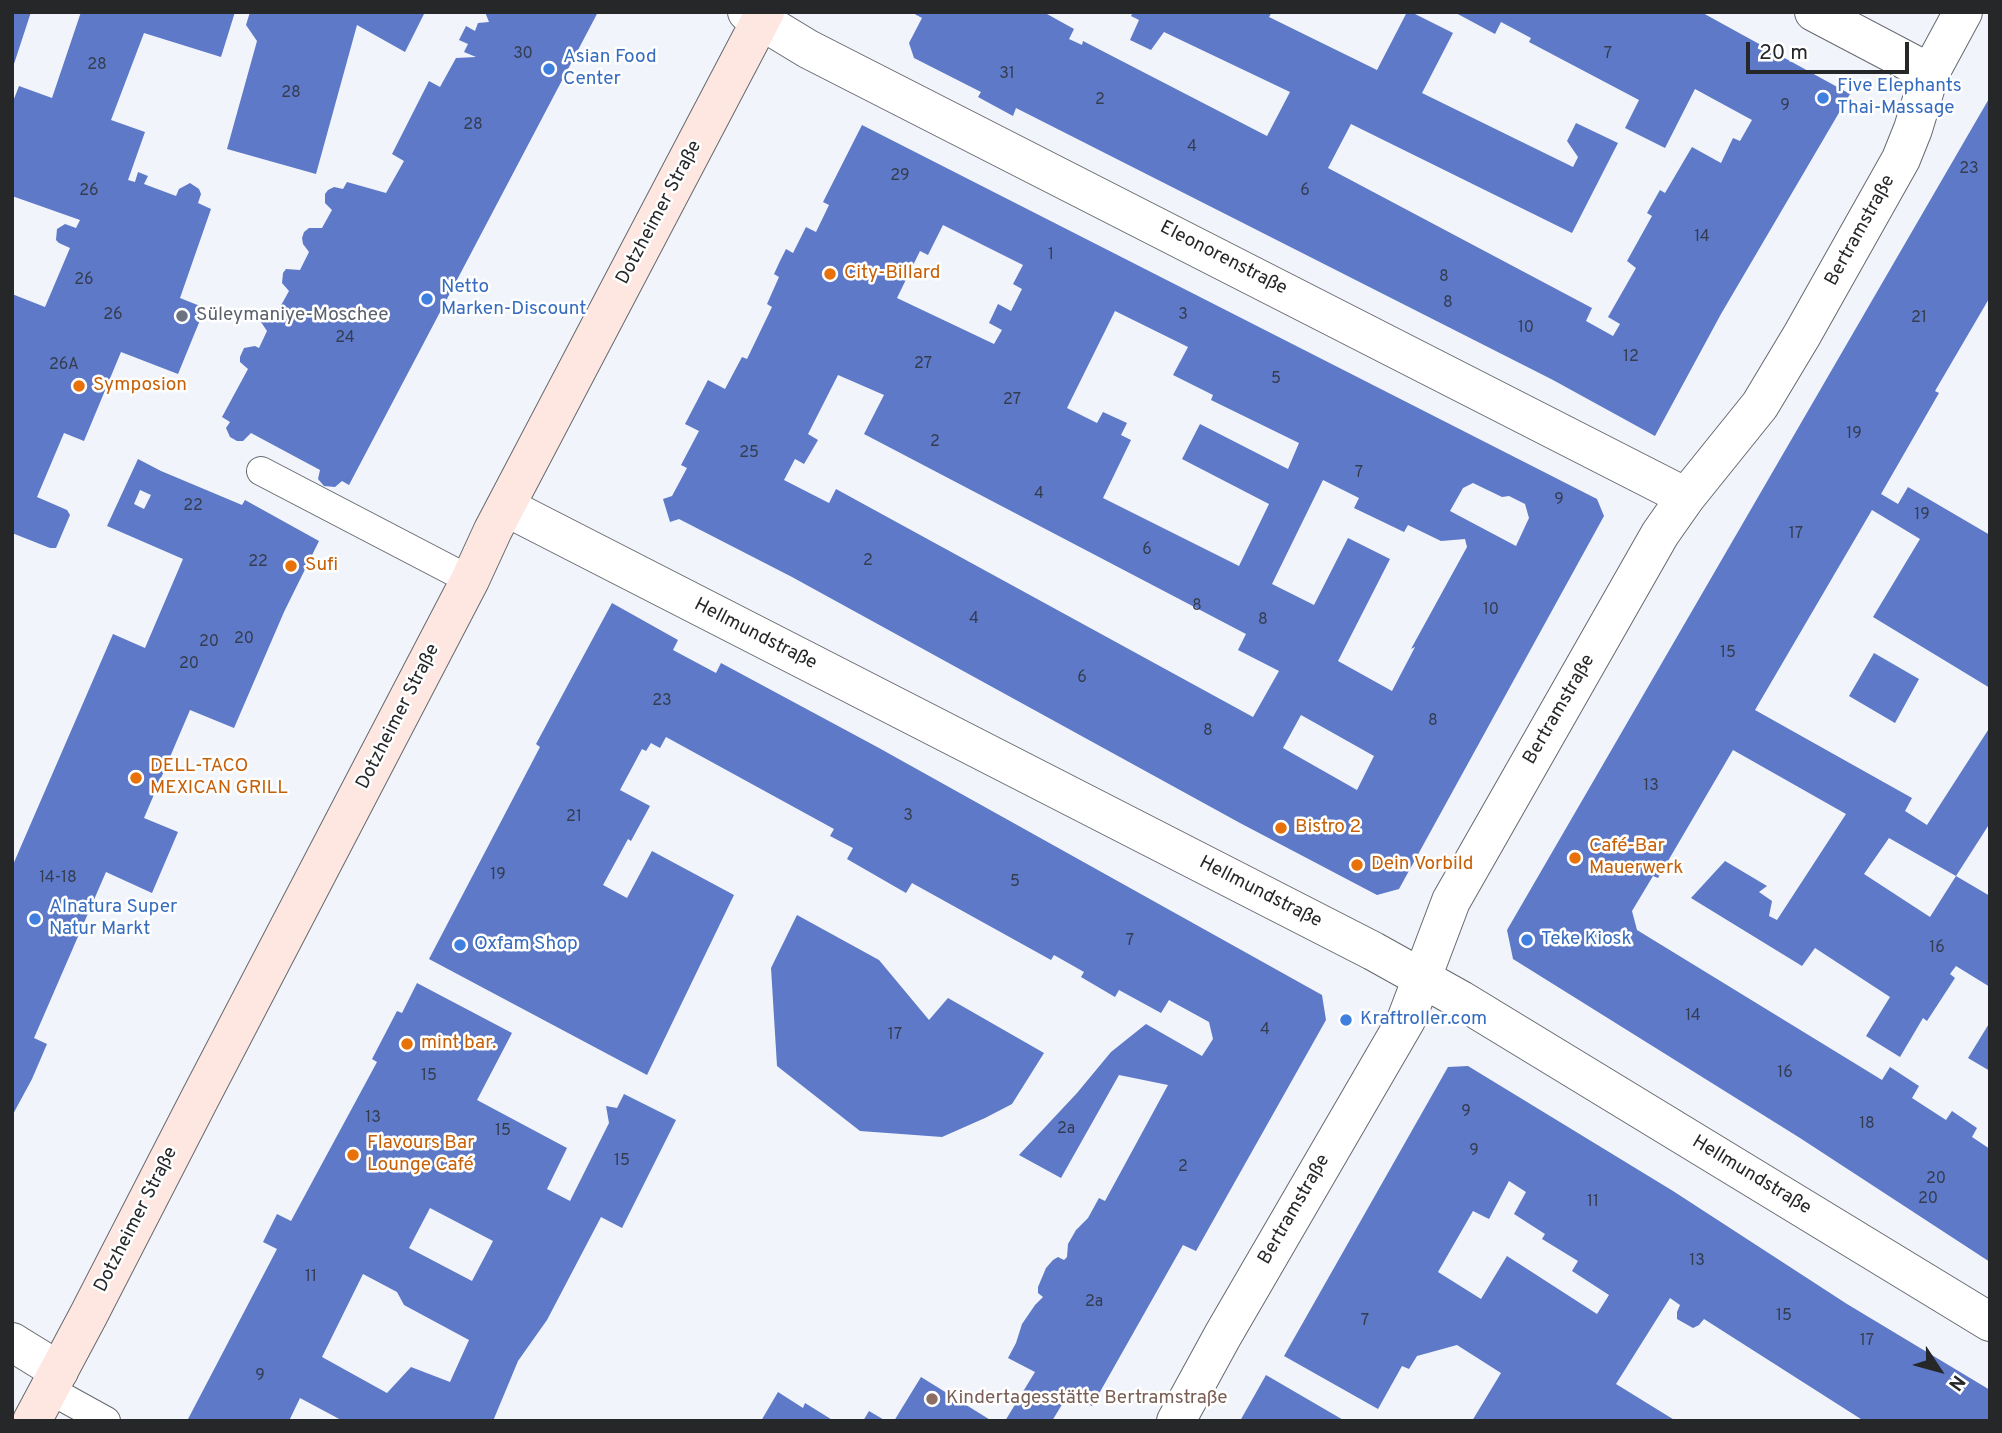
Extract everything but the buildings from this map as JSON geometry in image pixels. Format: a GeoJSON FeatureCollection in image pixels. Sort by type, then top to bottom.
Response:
{"type":"FeatureCollection","features":[{"type":"Feature","properties":{"kind":"street"},"geometry":{"type":"LineString","coordinates":[[1814,12],[1930,73]]}},
{"type":"Feature","properties":{"kind":"street","name":"Bertramstraße"},"geometry":{"type":"LineString","coordinates":[[1176,1421],[1406,1020],[1451,901],[1654,545],[1686,497],[1760,405],[1901,159],[1930,73],[1964,12]]}},
{"type":"Feature","properties":{"kind":"street","name":"Eleonorenstraße"},"geometry":{"type":"LineString","coordinates":[[757,15],[808,49],[1686,497]]}},
{"type":"Feature","properties":{"kind":"street","name":"Dotzheimer Straße"},"geometry":{"type":"LineString","coordinates":[[46,1394],[470,580],[757,15]]}},
{"type":"Feature","properties":{"kind":"street","name":"Hellmundstraße"},"geometry":{"type":"LineString","coordinates":[[506,507],[1423,978],[1990,1322]]}},
{"type":"Feature","properties":{"kind":"street"},"geometry":{"type":"LineString","coordinates":[[12,1342],[46,1394]]}},
{"type":"Feature","properties":{"kind":"lane"},"geometry":{"type":"LineString","coordinates":[[261,471],[470,580]]}},
{"type":"Feature","properties":{"kind":"lane"},"geometry":{"type":"LineString","coordinates":[[46,1394],[106,1421]]}},
{"type":"Feature","properties":{"kind":"place","name":"Asian Food Center"},"geometry":{"type":"Point","coordinates":[549,69]}},
{"type":"Feature","properties":{"kind":"place","name":"Five Elephants Thai-Massage"},"geometry":{"type":"Point","coordinates":[1823,98]}},
{"type":"Feature","properties":{"kind":"place","name":"City-Billard"},"geometry":{"type":"Point","coordinates":[830,274]}},
{"type":"Feature","properties":{"kind":"place","name":"Netto Marken-Discount"},"geometry":{"type":"Point","coordinates":[427,299]}},
{"type":"Feature","properties":{"kind":"place","name":"Süleymaniye-Moschee"},"geometry":{"type":"Point","coordinates":[182,316]}},
{"type":"Feature","properties":{"kind":"place","name":"Symposion"},"geometry":{"type":"Point","coordinates":[79,386]}},
{"type":"Feature","properties":{"kind":"place","name":"Sufi"},"geometry":{"type":"Point","coordinates":[291,566]}},
{"type":"Feature","properties":{"kind":"place","name":"DELL-TACO MEXICAN GRILL"},"geometry":{"type":"Point","coordinates":[136,778]}},
{"type":"Feature","properties":{"kind":"place","name":"Bistro 2"},"geometry":{"type":"Point","coordinates":[1281,828]}},
{"type":"Feature","properties":{"kind":"place","name":"Café-Bar Mauerwerk"},"geometry":{"type":"Point","coordinates":[1575,858]}},
{"type":"Feature","properties":{"kind":"place","name":"Dein Vorbild"},"geometry":{"type":"Point","coordinates":[1357,865]}},
{"type":"Feature","properties":{"kind":"place","name":"Alnatura Super Natur Markt"},"geometry":{"type":"Point","coordinates":[35,919]}},
{"type":"Feature","properties":{"kind":"place","name":"Teke Kiosk"},"geometry":{"type":"Point","coordinates":[1527,940]}},
{"type":"Feature","properties":{"kind":"place","name":"Oxfam Shop"},"geometry":{"type":"Point","coordinates":[460,945]}},
{"type":"Feature","properties":{"kind":"place","name":"Kraftroller.com"},"geometry":{"type":"Point","coordinates":[1346,1020]}},
{"type":"Feature","properties":{"kind":"place","name":"mint bar."},"geometry":{"type":"Point","coordinates":[407,1044]}},
{"type":"Feature","properties":{"kind":"place","name":"Flavours Bar Lounge Café"},"geometry":{"type":"Point","coordinates":[353,1155]}},
{"type":"Feature","properties":{"kind":"place","name":"Kindertagesstätte Bertramstraße"},"geometry":{"type":"Point","coordinates":[932,1399]}}]}
